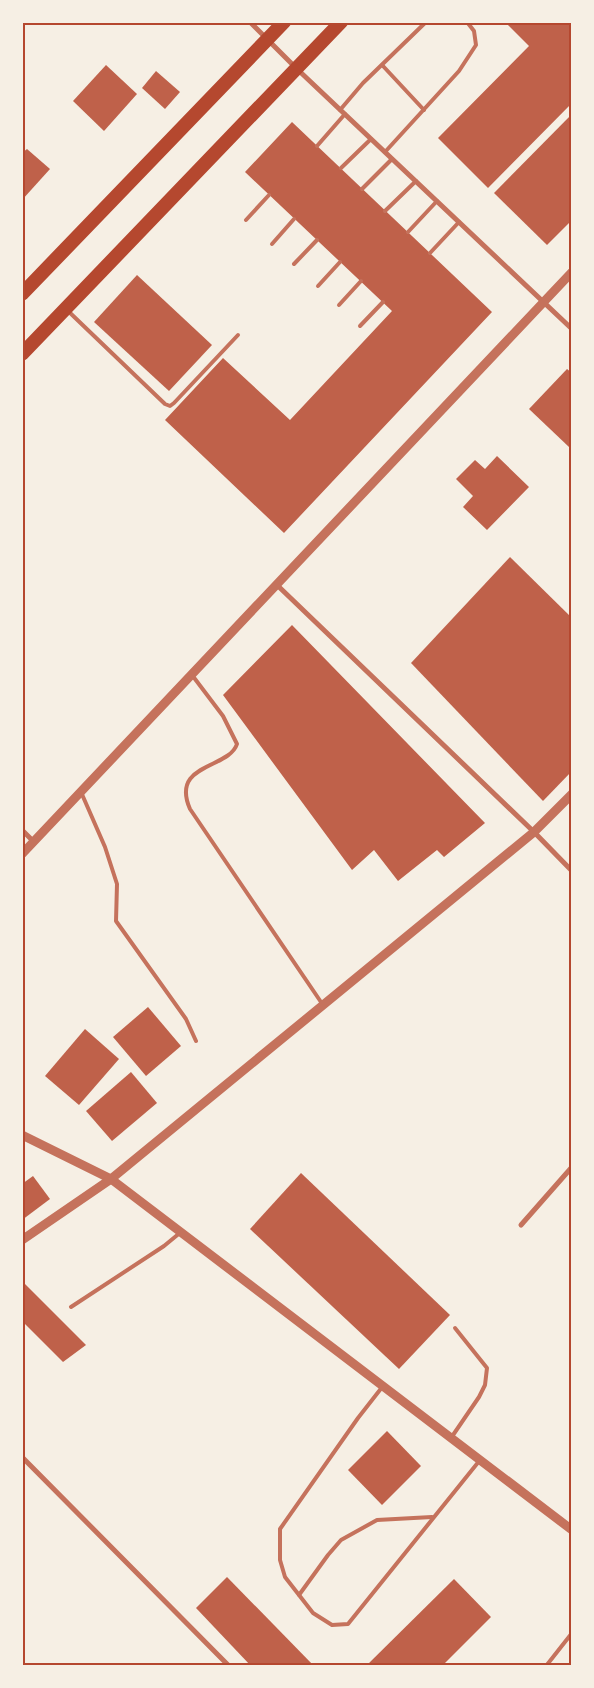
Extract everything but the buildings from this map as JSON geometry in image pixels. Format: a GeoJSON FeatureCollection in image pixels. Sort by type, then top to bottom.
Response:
{"type":"FeatureCollection","features":[{"type":"Feature","properties":{"kind":"highway"},"geometry":{"type":"LineString","coordinates":[[24,290],[284,22]]}},
{"type":"Feature","properties":{"kind":"highway"},"geometry":{"type":"LineString","coordinates":[[22,354],[341,22]]}},
{"type":"Feature","properties":{"kind":"street"},"geometry":{"type":"LineString","coordinates":[[250,22],[370,139],[572,329]]}},
{"type":"Feature","properties":{"kind":"street"},"geometry":{"type":"LineString","coordinates":[[22,854],[572,272]]}},
{"type":"Feature","properties":{"kind":"street"},"geometry":{"type":"LineString","coordinates":[[277,585],[534,832],[572,871]]}},
{"type":"Feature","properties":{"kind":"street"},"geometry":{"type":"LineString","coordinates":[[22,1240],[111,1179],[534,832],[572,794]]}},
{"type":"Feature","properties":{"kind":"street"},"geometry":{"type":"LineString","coordinates":[[22,830],[34,842]]}},
{"type":"Feature","properties":{"kind":"street"},"geometry":{"type":"LineString","coordinates":[[22,1135],[111,1179],[572,1530]]}},
{"type":"Feature","properties":{"kind":"street"},"geometry":{"type":"LineString","coordinates":[[521,1225],[572,1167]]}},
{"type":"Feature","properties":{"kind":"street"},"geometry":{"type":"LineString","coordinates":[[22,1457],[230,1666]]}},
{"type":"Feature","properties":{"kind":"lane"},"geometry":{"type":"LineString","coordinates":[[340,110],[363,83],[426,22]]}},
{"type":"Feature","properties":{"kind":"lane"},"geometry":{"type":"LineString","coordinates":[[385,152],[460,71],[476,45],[474,30],[467,22]]}},
{"type":"Feature","properties":{"kind":"lane"},"geometry":{"type":"LineString","coordinates":[[382,66],[424,110]]}},
{"type":"Feature","properties":{"kind":"lane"},"geometry":{"type":"LineString","coordinates":[[317,146],[345,114]]}},
{"type":"Feature","properties":{"kind":"lane"},"geometry":{"type":"LineString","coordinates":[[340,168],[370,139]]}},
{"type":"Feature","properties":{"kind":"lane"},"geometry":{"type":"LineString","coordinates":[[362,189],[392,159]]}},
{"type":"Feature","properties":{"kind":"lane"},"geometry":{"type":"LineString","coordinates":[[385,210],[416,181]]}},
{"type":"Feature","properties":{"kind":"lane"},"geometry":{"type":"LineString","coordinates":[[246,220],[269,195]]}},
{"type":"Feature","properties":{"kind":"lane"},"geometry":{"type":"LineString","coordinates":[[408,232],[437,201]]}},
{"type":"Feature","properties":{"kind":"lane"},"geometry":{"type":"LineString","coordinates":[[272,244],[294,219]]}},
{"type":"Feature","properties":{"kind":"lane"},"geometry":{"type":"LineString","coordinates":[[430,253],[459,222]]}},
{"type":"Feature","properties":{"kind":"lane"},"geometry":{"type":"LineString","coordinates":[[294,264],[317,240]]}},
{"type":"Feature","properties":{"kind":"lane"},"geometry":{"type":"LineString","coordinates":[[318,286],[340,262]]}},
{"type":"Feature","properties":{"kind":"lane"},"geometry":{"type":"LineString","coordinates":[[339,305],[361,281]]}},
{"type":"Feature","properties":{"kind":"lane"},"geometry":{"type":"LineString","coordinates":[[360,326],[383,302]]}},
{"type":"Feature","properties":{"kind":"lane"},"geometry":{"type":"LineString","coordinates":[[66,309],[165,404],[170,406],[238,335]]}},
{"type":"Feature","properties":{"kind":"lane"},"geometry":{"type":"LineString","coordinates":[[192,675],[223,716],[236,740],[236,747],[229,754],[199,771],[189,781],[185,798],[190,809],[323,1005]]}},
{"type":"Feature","properties":{"kind":"lane"},"geometry":{"type":"LineString","coordinates":[[81,792],[105,847],[117,884],[116,921],[186,1019],[196,1041]]}},
{"type":"Feature","properties":{"kind":"lane"},"geometry":{"type":"LineString","coordinates":[[71,1307],[164,1246],[181,1232]]}},
{"type":"Feature","properties":{"kind":"lane"},"geometry":{"type":"LineString","coordinates":[[451,1438],[479,1397],[485,1384],[487,1368],[455,1328]]}},
{"type":"Feature","properties":{"kind":"lane"},"geometry":{"type":"LineString","coordinates":[[383,1386],[280,1528],[280,1560],[285,1577],[313,1613],[332,1625],[348,1624],[432,1517],[480,1460]]}},
{"type":"Feature","properties":{"kind":"lane"},"geometry":{"type":"LineString","coordinates":[[299,1595],[341,1540],[377,1520],[432,1517]]}},
{"type":"Feature","properties":{"kind":"lane"},"geometry":{"type":"LineString","coordinates":[[546,1666],[572,1633]]}}]}
